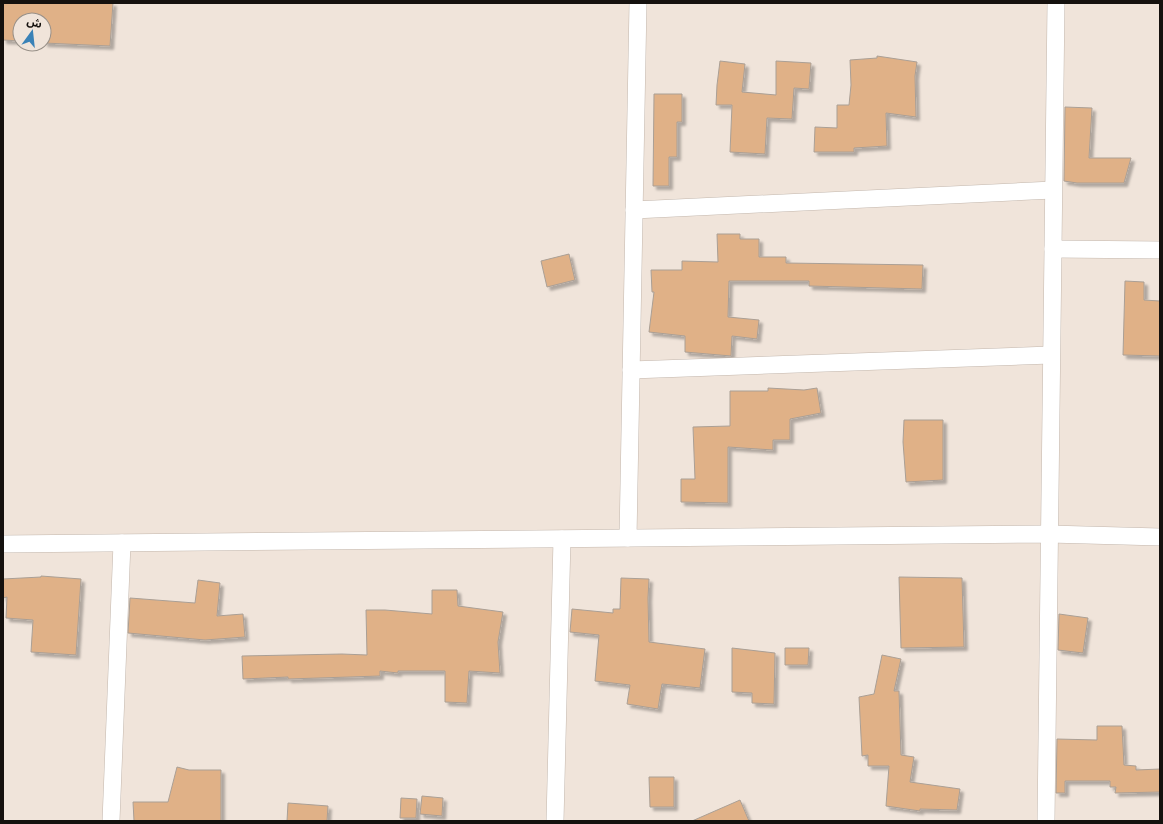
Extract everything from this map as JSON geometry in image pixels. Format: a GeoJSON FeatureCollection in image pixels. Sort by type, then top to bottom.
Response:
{"type":"FeatureCollection","features":[{"type":"Feature","properties":{"kind":"street"},"geometry":{"type":"LineString","coordinates":[[628,538],[638,3]]}},
{"type":"Feature","properties":{"kind":"street"},"geometry":{"type":"LineString","coordinates":[[1046,821],[1056,3]]}},
{"type":"Feature","properties":{"kind":"street"},"geometry":{"type":"LineString","coordinates":[[634,210],[1053,190]]}},
{"type":"Feature","properties":{"kind":"street"},"geometry":{"type":"LineString","coordinates":[[1053,249],[1160,250]]}},
{"type":"Feature","properties":{"kind":"street"},"geometry":{"type":"LineString","coordinates":[[631,370],[1051,355]]}},
{"type":"Feature","properties":{"kind":"street"},"geometry":{"type":"LineString","coordinates":[[3,544],[1049,534],[1160,536]]}},
{"type":"Feature","properties":{"kind":"street"},"geometry":{"type":"LineString","coordinates":[[555,821],[562,539]]}},
{"type":"Feature","properties":{"kind":"street"},"geometry":{"type":"LineString","coordinates":[[111,821],[122,542]]}},
{"type":"Feature","properties":{"kind":"building"},"geometry":{"type":"Polygon","coordinates":[[[3,3],[113,3],[110,46],[52,43],[52,12],[12,12],[12,41],[3,40],[3,3]]]}},
{"type":"Feature","properties":{"kind":"building"},"geometry":{"type":"Polygon","coordinates":[[[877,56],[917,62],[915,76],[916,117],[886,113],[887,146],[854,148],[854,152],[814,152],[815,127],[837,128],[837,105],[849,105],[851,85],[850,60],[877,58],[877,56]]]}},
{"type":"Feature","properties":{"kind":"building"},"geometry":{"type":"Polygon","coordinates":[[[720,61],[745,64],[742,92],[776,95],[776,61],[811,63],[809,89],[794,88],[792,119],[767,118],[765,154],[730,152],[732,105],[716,105],[720,61]]]}},
{"type":"Feature","properties":{"kind":"building"},"geometry":{"type":"Polygon","coordinates":[[[654,94],[682,94],[682,122],[677,122],[677,157],[669,157],[669,186],[653,186],[654,94]]]}},
{"type":"Feature","properties":{"kind":"building"},"geometry":{"type":"Polygon","coordinates":[[[1065,107],[1092,108],[1089,158],[1131,158],[1124,183],[1077,183],[1064,181],[1065,107]]]}},
{"type":"Feature","properties":{"kind":"building"},"geometry":{"type":"Polygon","coordinates":[[[717,234],[740,234],[740,239],[759,239],[759,257],[786,257],[786,263],[923,265],[922,289],[809,286],[809,281],[729,281],[728,317],[759,320],[757,339],[732,336],[731,356],[685,352],[685,336],[649,332],[654,292],[652,292],[651,270],[682,270],[682,261],[718,262],[717,234]]]}},
{"type":"Feature","properties":{"kind":"building"},"geometry":{"type":"Polygon","coordinates":[[[569,254],[575,280],[547,287],[541,261],[569,254]]]}},
{"type":"Feature","properties":{"kind":"building"},"geometry":{"type":"Polygon","coordinates":[[[1125,281],[1144,282],[1144,300],[1160,301],[1160,356],[1123,355],[1125,281]]]}},
{"type":"Feature","properties":{"kind":"building"},"geometry":{"type":"Polygon","coordinates":[[[768,388],[804,390],[817,388],[821,413],[790,419],[790,440],[773,440],[773,450],[728,447],[728,503],[681,502],[681,479],[695,479],[693,427],[730,426],[730,391],[768,391],[768,388]]]}},
{"type":"Feature","properties":{"kind":"building"},"geometry":{"type":"Polygon","coordinates":[[[904,420],[943,420],[943,480],[906,482],[903,442],[904,420]]]}},
{"type":"Feature","properties":{"kind":"building"},"geometry":{"type":"Polygon","coordinates":[[[41,576],[81,579],[76,655],[31,652],[33,620],[6,618],[7,597],[3,598],[3,579],[41,576]]]}},
{"type":"Feature","properties":{"kind":"building"},"geometry":{"type":"Polygon","coordinates":[[[899,577],[962,578],[964,647],[901,648],[899,577]]]}},
{"type":"Feature","properties":{"kind":"building"},"geometry":{"type":"Polygon","coordinates":[[[621,578],[649,579],[649,642],[705,649],[700,688],[662,684],[658,709],[627,704],[630,685],[595,681],[599,635],[570,632],[572,609],[613,613],[613,609],[620,609],[621,578]]]}},
{"type":"Feature","properties":{"kind":"building"},"geometry":{"type":"Polygon","coordinates":[[[198,580],[220,583],[217,616],[243,614],[245,637],[205,640],[128,633],[130,598],[195,603],[198,580]]]}},
{"type":"Feature","properties":{"kind":"building"},"geometry":{"type":"Polygon","coordinates":[[[432,590],[457,590],[458,606],[503,612],[498,642],[500,673],[469,671],[467,703],[445,702],[445,671],[398,671],[398,673],[380,671],[380,676],[243,679],[242,656],[367,655],[366,610],[432,614],[432,590]]]}},
{"type":"Feature","properties":{"kind":"building"},"geometry":{"type":"Polygon","coordinates":[[[1059,614],[1088,618],[1083,653],[1058,650],[1059,614]]]}},
{"type":"Feature","properties":{"kind":"building"},"geometry":{"type":"Polygon","coordinates":[[[732,648],[775,653],[774,704],[752,703],[752,693],[732,692],[732,648]]]}},
{"type":"Feature","properties":{"kind":"building"},"geometry":{"type":"Polygon","coordinates":[[[785,648],[809,648],[808,665],[785,665],[785,648]]]}},
{"type":"Feature","properties":{"kind":"building"},"geometry":{"type":"Polygon","coordinates":[[[882,655],[901,659],[894,691],[899,691],[901,755],[914,757],[910,782],[960,789],[957,810],[920,809],[920,811],[886,806],[889,766],[868,766],[868,755],[862,756],[859,697],[874,694],[882,655]]]}},
{"type":"Feature","properties":{"kind":"building"},"geometry":{"type":"Polygon","coordinates":[[[1097,726],[1122,726],[1124,765],[1136,766],[1136,770],[1160,769],[1160,792],[1115,793],[1116,787],[1110,787],[1110,781],[1065,781],[1065,793],[1056,793],[1057,739],[1097,740],[1097,726]]]}},
{"type":"Feature","properties":{"kind":"building"},"geometry":{"type":"Polygon","coordinates":[[[177,767],[189,770],[221,770],[221,821],[134,821],[133,802],[168,802],[177,767]]]}},
{"type":"Feature","properties":{"kind":"building"},"geometry":{"type":"Polygon","coordinates":[[[649,777],[674,777],[674,807],[650,807],[649,777]]]}},
{"type":"Feature","properties":{"kind":"building"},"geometry":{"type":"Polygon","coordinates":[[[422,796],[443,798],[442,816],[420,814],[422,796]]]}},
{"type":"Feature","properties":{"kind":"building"},"geometry":{"type":"Polygon","coordinates":[[[401,798],[417,799],[416,818],[400,818],[401,798]]]}},
{"type":"Feature","properties":{"kind":"building"},"geometry":{"type":"Polygon","coordinates":[[[740,800],[749,821],[692,821],[740,800]]]}},
{"type":"Feature","properties":{"kind":"building"},"geometry":{"type":"Polygon","coordinates":[[[288,803],[328,806],[327,821],[287,821],[288,803]]]}}]}
